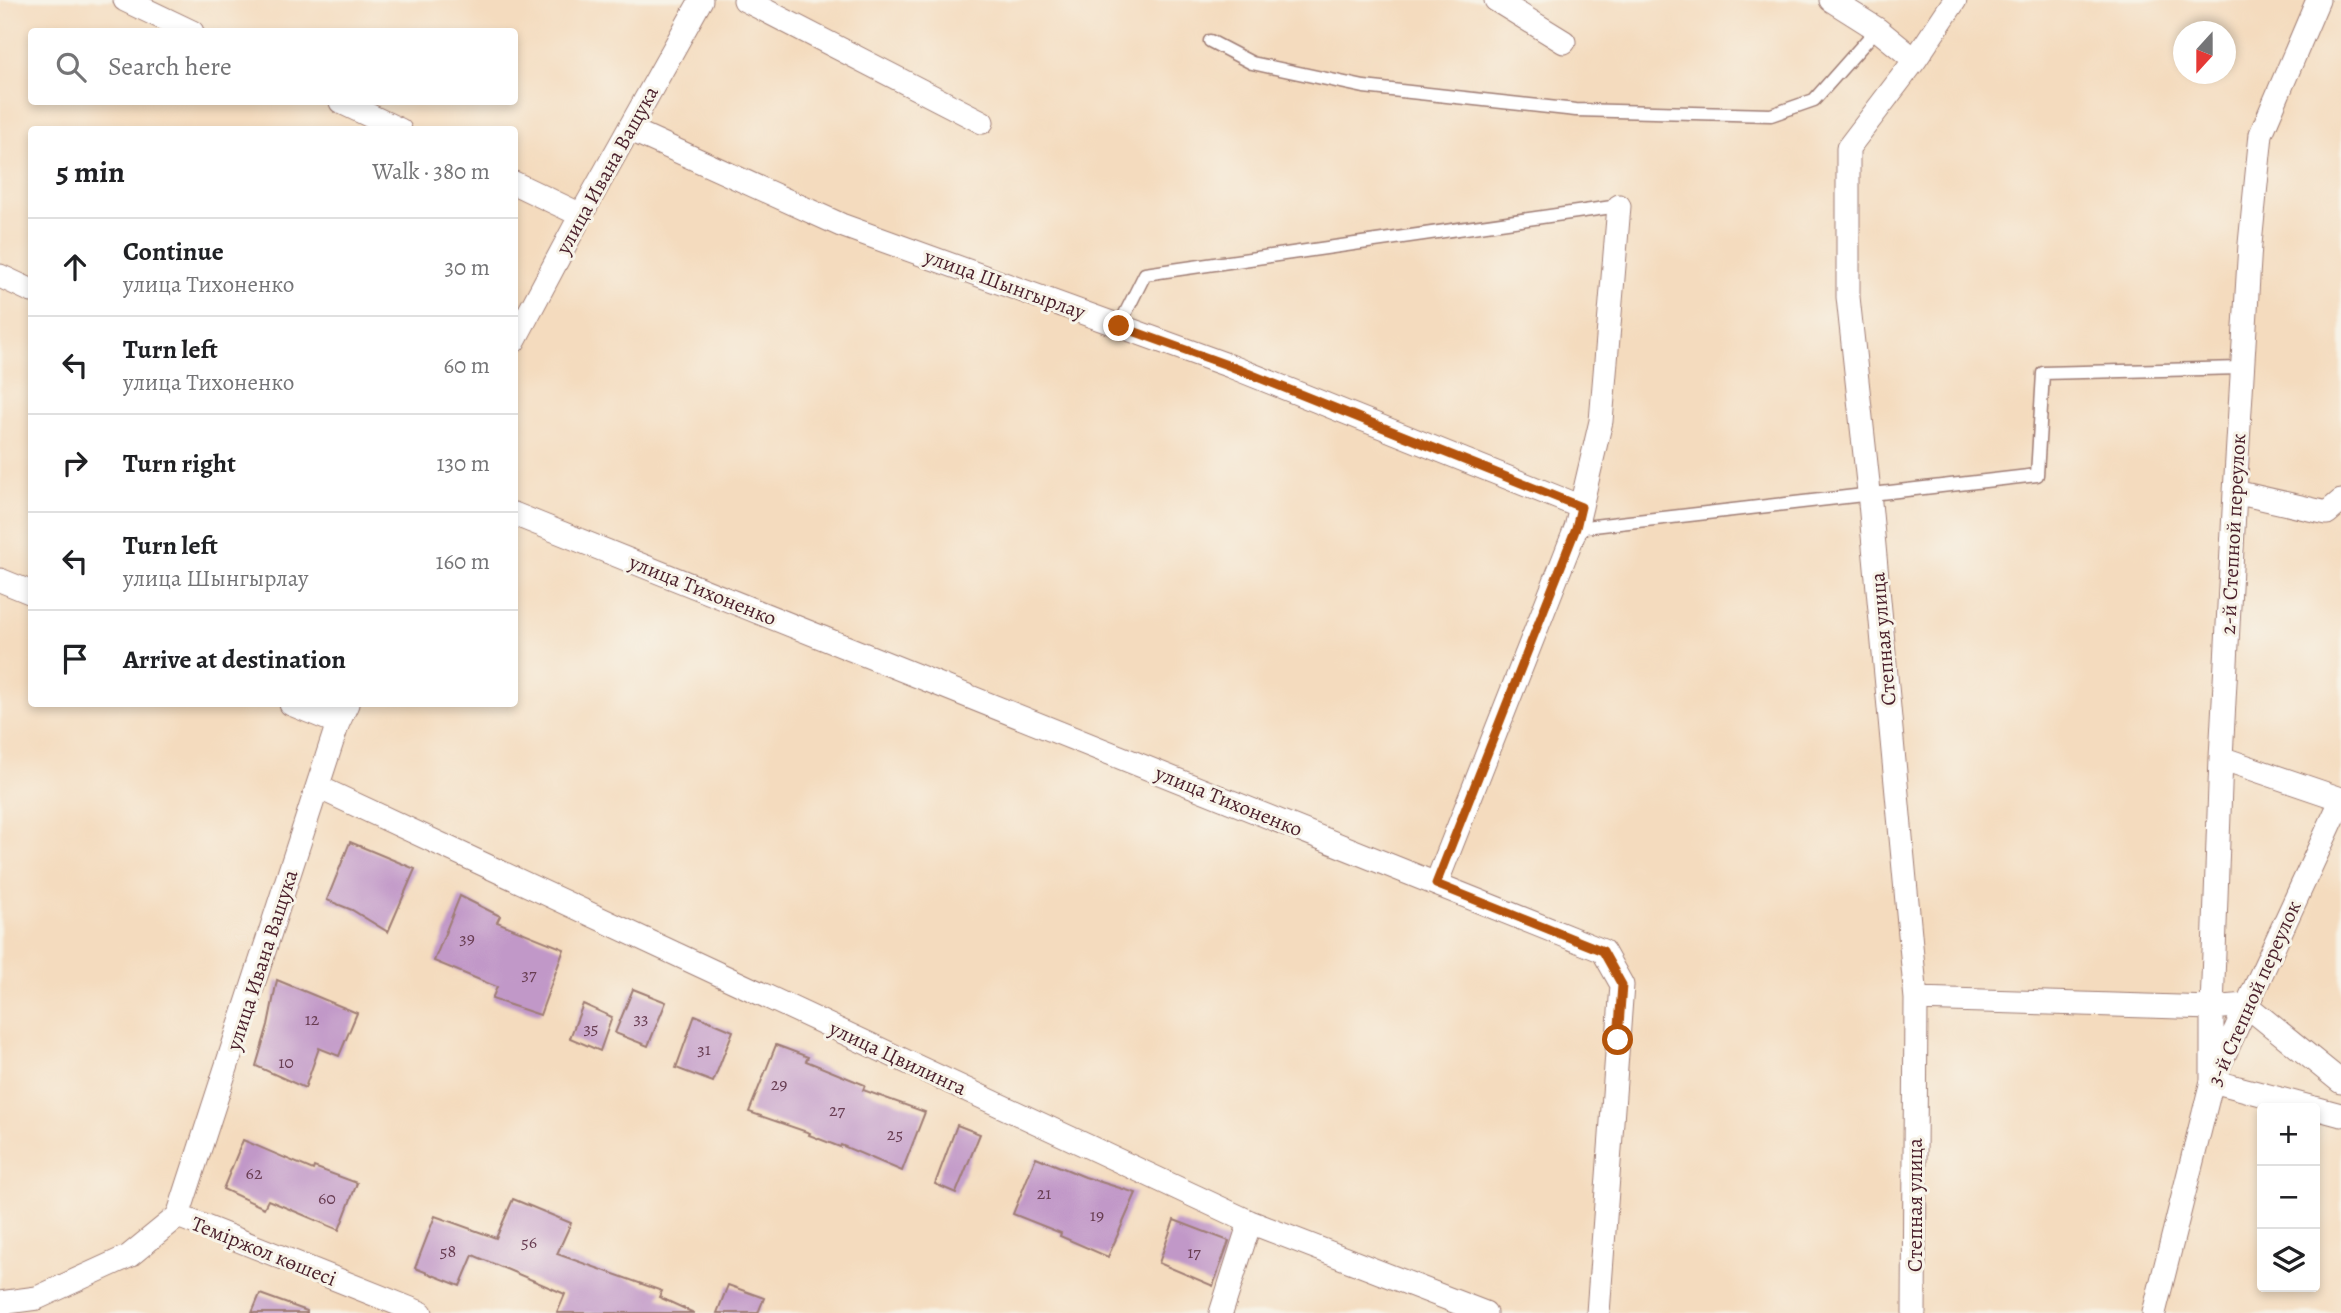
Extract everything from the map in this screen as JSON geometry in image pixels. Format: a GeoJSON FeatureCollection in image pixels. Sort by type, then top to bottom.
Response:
{"type":"FeatureCollection","features":[{"type":"Feature","properties":{"kind":"street"},"geometry":{"type":"LineString","coordinates":[[125,0],[184,28]]}},
{"type":"Feature","properties":{"kind":"street","name":"улица Ивана Ващука"},"geometry":{"type":"LineString","coordinates":[[518,333],[701,0]]}},
{"type":"Feature","properties":{"kind":"street"},"geometry":{"type":"LineString","coordinates":[[745,0],[982,122]]}},
{"type":"Feature","properties":{"kind":"street"},"geometry":{"type":"LineString","coordinates":[[1496,0],[1564,42]]}},
{"type":"Feature","properties":{"kind":"street"},"geometry":{"type":"LineString","coordinates":[[1831,0],[1877,29],[1915,60]]}},
{"type":"Feature","properties":{"kind":"street","name":"Степная улица"},"geometry":{"type":"LineString","coordinates":[[1914,1313],[1916,999],[1870,492],[1848,297],[1849,148],[1915,60],[1955,0]]}},
{"type":"Feature","properties":{"kind":"street","name":"2-й Степной переулок"},"geometry":{"type":"LineString","coordinates":[[2212,1081],[2221,758],[2241,368],[2261,134],[2318,0]]}},
{"type":"Feature","properties":{"kind":"street"},"geometry":{"type":"LineString","coordinates":[[347,105],[392,126]]}},
{"type":"Feature","properties":{"kind":"street","name":"улица Шынгырлау"},"geometry":{"type":"LineString","coordinates":[[629,129],[841,225],[1242,371],[1578,517]]}},
{"type":"Feature","properties":{"kind":"street"},"geometry":{"type":"LineString","coordinates":[[518,185],[581,215]]}},
{"type":"Feature","properties":{"kind":"street"},"geometry":{"type":"LineString","coordinates":[[1436,884],[1578,517],[1601,421],[1619,206]]}},
{"type":"Feature","properties":{"kind":"street"},"geometry":{"type":"LineString","coordinates":[[0,276],[28,289]]}},
{"type":"Feature","properties":{"kind":"street"},"geometry":{"type":"LineString","coordinates":[[2235,492],[2327,513],[2341,501]]}},
{"type":"Feature","properties":{"kind":"street","name":"улица Тихоненко"},"geometry":{"type":"LineString","coordinates":[[518,516],[1603,951],[1622,985],[1598,1313]]}},
{"type":"Feature","properties":{"kind":"street"},"geometry":{"type":"LineString","coordinates":[[0,580],[28,591]]}},
{"type":"Feature","properties":{"kind":"street"},"geometry":{"type":"LineString","coordinates":[[308,707],[342,713]]}},
{"type":"Feature","properties":{"kind":"street","name":"улица Ивана Ващука"},"geometry":{"type":"LineString","coordinates":[[178,1216],[342,713]]}},
{"type":"Feature","properties":{"kind":"street"},"geometry":{"type":"LineString","coordinates":[[2221,758],[2341,800]]}},
{"type":"Feature","properties":{"kind":"street","name":"улица Цвилинга"},"geometry":{"type":"LineString","coordinates":[[318,787],[1250,1222],[1485,1313]]}},
{"type":"Feature","properties":{"kind":"street","name":"3-й Степной переулок"},"geometry":{"type":"LineString","coordinates":[[2154,1313],[2212,1081],[2341,800]]}},
{"type":"Feature","properties":{"kind":"street"},"geometry":{"type":"LineString","coordinates":[[1916,999],[2212,1008],[2246,1005],[2341,1082]]}},
{"type":"Feature","properties":{"kind":"street"},"geometry":{"type":"LineString","coordinates":[[2212,1081],[2296,1103]]}},
{"type":"Feature","properties":{"kind":"street"},"geometry":{"type":"LineString","coordinates":[[2320,1109],[2341,1115]]}},
{"type":"Feature","properties":{"kind":"street","name":"Теміржол көшесі"},"geometry":{"type":"LineString","coordinates":[[0,1303],[37,1298],[129,1256],[178,1216],[421,1313]]}},
{"type":"Feature","properties":{"kind":"street"},"geometry":{"type":"LineString","coordinates":[[1221,1313],[1250,1222]]}},
{"type":"Feature","properties":{"kind":"lane"},"geometry":{"type":"LineString","coordinates":[[1210,41],[1252,63],[1364,88],[1576,110],[1770,115],[1814,100],[1877,29]]}},
{"type":"Feature","properties":{"kind":"lane"},"geometry":{"type":"LineString","coordinates":[[1119,326],[1145,274],[1619,206]]}},
{"type":"Feature","properties":{"kind":"lane"},"geometry":{"type":"LineString","coordinates":[[1578,517],[2037,475],[2043,373],[2241,368]]}},
{"type":"Feature","properties":{"kind":"building"},"geometry":{"type":"Polygon","coordinates":[[[350,842],[415,869],[388,932],[352,910],[327,900],[350,842]]]}},
{"type":"Feature","properties":{"kind":"building"},"geometry":{"type":"Polygon","coordinates":[[[460,896],[500,916],[497,922],[564,949],[540,1015],[492,999],[497,987],[434,961],[460,896]]]}},
{"type":"Feature","properties":{"kind":"building"},"geometry":{"type":"Polygon","coordinates":[[[277,980],[357,1013],[339,1056],[319,1048],[305,1088],[256,1066],[277,980]]]}},
{"type":"Feature","properties":{"kind":"building"},"geometry":{"type":"Polygon","coordinates":[[[633,989],[666,1002],[648,1046],[615,1033],[633,989]]]}},
{"type":"Feature","properties":{"kind":"building"},"geometry":{"type":"Polygon","coordinates":[[[583,1004],[612,1017],[600,1051],[570,1038],[583,1004]]]}},
{"type":"Feature","properties":{"kind":"building"},"geometry":{"type":"Polygon","coordinates":[[[695,1015],[733,1031],[713,1082],[676,1068],[695,1015]]]}},
{"type":"Feature","properties":{"kind":"building"},"geometry":{"type":"Polygon","coordinates":[[[776,1045],[808,1057],[806,1061],[865,1085],[863,1090],[925,1112],[902,1171],[841,1145],[840,1147],[809,1135],[810,1133],[749,1112],[776,1045]]]}},
{"type":"Feature","properties":{"kind":"building"},"geometry":{"type":"Polygon","coordinates":[[[957,1125],[980,1134],[956,1193],[935,1184],[957,1125]]]}},
{"type":"Feature","properties":{"kind":"building"},"geometry":{"type":"Polygon","coordinates":[[[243,1140],[313,1170],[314,1167],[357,1183],[339,1230],[268,1200],[264,1208],[223,1189],[243,1140]]]}},
{"type":"Feature","properties":{"kind":"building"},"geometry":{"type":"Polygon","coordinates":[[[1036,1157],[1085,1177],[1136,1193],[1108,1257],[1060,1236],[1061,1233],[1013,1214],[1036,1157]]]}},
{"type":"Feature","properties":{"kind":"building"},"geometry":{"type":"Polygon","coordinates":[[[513,1199],[571,1223],[557,1254],[662,1291],[659,1297],[694,1313],[557,1313],[565,1294],[473,1255],[460,1286],[415,1268],[435,1216],[496,1238],[513,1199]]]}},
{"type":"Feature","properties":{"kind":"building"},"geometry":{"type":"Polygon","coordinates":[[[1174,1220],[1229,1241],[1213,1286],[1159,1263],[1174,1220]]]}},
{"type":"Feature","properties":{"kind":"building"},"geometry":{"type":"Polygon","coordinates":[[[728,1285],[764,1298],[758,1313],[717,1313],[728,1285]]]}},
{"type":"Feature","properties":{"kind":"building"},"geometry":{"type":"Polygon","coordinates":[[[260,1294],[307,1311],[307,1313],[252,1313],[260,1294]]]}},
{"type":"Feature","properties":{"kind":"route"},"geometry":{"type":"LineString","coordinates":[[1119,326],[1230,366],[1581,507],[1576,528],[1436,884],[1603,951],[1622,985],[1618,1040]]}}]}
